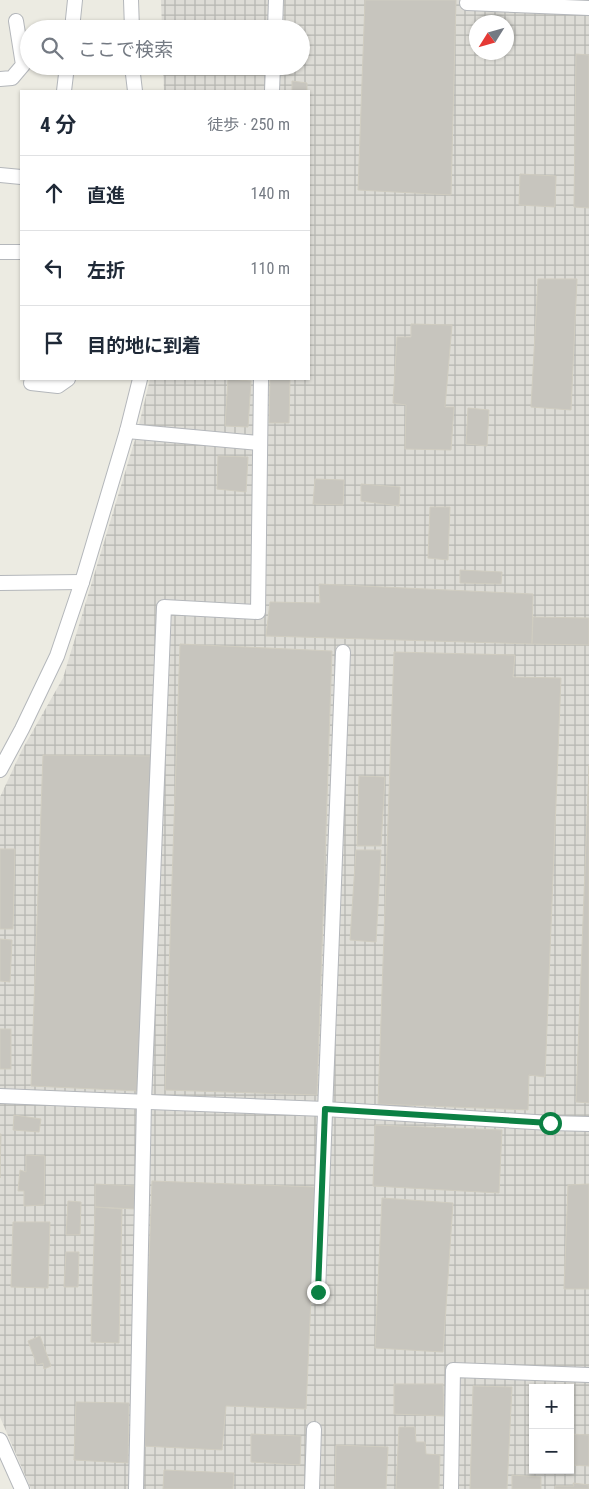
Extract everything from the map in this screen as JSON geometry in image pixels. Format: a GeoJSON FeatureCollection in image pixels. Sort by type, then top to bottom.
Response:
{"type":"FeatureCollection","features":[{"type":"Feature","properties":{"kind":"street"},"geometry":{"type":"LineString","coordinates":[[73,20],[76,0]]}},
{"type":"Feature","properties":{"kind":"street"},"geometry":{"type":"LineString","coordinates":[[131,0],[132,20]]}},
{"type":"Feature","properties":{"kind":"street"},"geometry":{"type":"LineString","coordinates":[[275,20],[276,0]]}},
{"type":"Feature","properties":{"kind":"street"},"geometry":{"type":"LineString","coordinates":[[467,3],[589,8]]}},
{"type":"Feature","properties":{"kind":"street"},"geometry":{"type":"LineString","coordinates":[[16,21],[20,50]]}},
{"type":"Feature","properties":{"kind":"street"},"geometry":{"type":"LineString","coordinates":[[0,79],[12,78],[20,68]]}},
{"type":"Feature","properties":{"kind":"street"},"geometry":{"type":"LineString","coordinates":[[64,90],[67,75]]}},
{"type":"Feature","properties":{"kind":"street"},"geometry":{"type":"LineString","coordinates":[[133,75],[135,90]]}},
{"type":"Feature","properties":{"kind":"street"},"geometry":{"type":"LineString","coordinates":[[272,90],[273,75]]}},
{"type":"Feature","properties":{"kind":"street"},"geometry":{"type":"LineString","coordinates":[[0,175],[20,177]]}},
{"type":"Feature","properties":{"kind":"street"},"geometry":{"type":"LineString","coordinates":[[0,252],[20,252]]}},
{"type":"Feature","properties":{"kind":"street"},"geometry":{"type":"LineString","coordinates":[[31,383],[58,386],[67,380]]}},
{"type":"Feature","properties":{"kind":"street"},"geometry":{"type":"LineString","coordinates":[[0,770],[22,729],[56,656],[82,582],[127,431],[140,380]]}},
{"type":"Feature","properties":{"kind":"street"},"geometry":{"type":"LineString","coordinates":[[136,1489],[144,1101],[164,608],[258,612],[261,380]]}},
{"type":"Feature","properties":{"kind":"street"},"geometry":{"type":"LineString","coordinates":[[127,431],[259,443]]}},
{"type":"Feature","properties":{"kind":"street"},"geometry":{"type":"LineString","coordinates":[[0,583],[82,582]]}},
{"type":"Feature","properties":{"kind":"street"},"geometry":{"type":"LineString","coordinates":[[318,1292],[343,652]]}},
{"type":"Feature","properties":{"kind":"street"},"geometry":{"type":"LineString","coordinates":[[0,1096],[325,1109],[589,1124]]}},
{"type":"Feature","properties":{"kind":"street"},"geometry":{"type":"LineString","coordinates":[[452,1489],[453,1370],[589,1375]]}},
{"type":"Feature","properties":{"kind":"street"},"geometry":{"type":"LineString","coordinates":[[312,1489],[314,1429]]}},
{"type":"Feature","properties":{"kind":"street"},"geometry":{"type":"LineString","coordinates":[[0,1440],[22,1489]]}},
{"type":"Feature","properties":{"kind":"shaded area"},"geometry":{"type":"Polygon","coordinates":[[[161,0],[589,0],[589,1489],[31,1489],[0,1417],[0,797],[22,750],[63,678],[137,433],[150,380],[310,380],[310,90],[164,90],[163,75],[310,75],[310,20],[162,20],[161,0]]]}},
{"type":"Feature","properties":{"kind":"building"},"geometry":{"type":"Polygon","coordinates":[[[365,0],[456,0],[451,195],[358,190],[365,0]]]}},
{"type":"Feature","properties":{"kind":"building"},"geometry":{"type":"Polygon","coordinates":[[[576,54],[589,55],[589,208],[574,207],[576,54]]]}},
{"type":"Feature","properties":{"kind":"building"},"geometry":{"type":"Polygon","coordinates":[[[292,81],[307,83],[307,90],[292,90],[292,81]]]}},
{"type":"Feature","properties":{"kind":"building"},"geometry":{"type":"Polygon","coordinates":[[[520,174],[556,176],[555,207],[519,205],[520,174]]]}},
{"type":"Feature","properties":{"kind":"building"},"geometry":{"type":"Polygon","coordinates":[[[538,279],[577,279],[571,410],[531,407],[538,279]]]}},
{"type":"Feature","properties":{"kind":"building"},"geometry":{"type":"Polygon","coordinates":[[[411,324],[452,325],[445,407],[454,407],[451,450],[405,449],[406,405],[393,403],[397,337],[411,337],[411,324]]]}},
{"type":"Feature","properties":{"kind":"building"},"geometry":{"type":"Polygon","coordinates":[[[228,380],[251,381],[248,427],[225,426],[228,380]]]}},
{"type":"Feature","properties":{"kind":"building"},"geometry":{"type":"Polygon","coordinates":[[[270,380],[290,380],[289,423],[269,423],[270,380]]]}},
{"type":"Feature","properties":{"kind":"building"},"geometry":{"type":"Polygon","coordinates":[[[468,408],[489,410],[487,446],[466,444],[468,408]]]}},
{"type":"Feature","properties":{"kind":"building"},"geometry":{"type":"Polygon","coordinates":[[[218,456],[248,457],[246,492],[217,489],[218,456]]]}},
{"type":"Feature","properties":{"kind":"building"},"geometry":{"type":"Polygon","coordinates":[[[315,479],[344,480],[343,505],[313,504],[315,479]]]}},
{"type":"Feature","properties":{"kind":"building"},"geometry":{"type":"Polygon","coordinates":[[[361,484],[400,487],[399,506],[361,501],[361,484]]]}},
{"type":"Feature","properties":{"kind":"building"},"geometry":{"type":"Polygon","coordinates":[[[430,507],[450,507],[448,560],[428,558],[430,507]]]}},
{"type":"Feature","properties":{"kind":"building"},"geometry":{"type":"Polygon","coordinates":[[[460,570],[502,572],[501,584],[460,583],[460,570]]]}},
{"type":"Feature","properties":{"kind":"building"},"geometry":{"type":"Polygon","coordinates":[[[319,584],[533,594],[532,644],[266,636],[270,602],[320,603],[319,584]]]}},
{"type":"Feature","properties":{"kind":"building"},"geometry":{"type":"Polygon","coordinates":[[[533,617],[589,618],[589,645],[532,644],[533,617]]]}},
{"type":"Feature","properties":{"kind":"building"},"geometry":{"type":"Polygon","coordinates":[[[180,644],[332,651],[317,1095],[165,1090],[180,644]]]}},
{"type":"Feature","properties":{"kind":"building"},"geometry":{"type":"Polygon","coordinates":[[[394,652],[515,655],[513,677],[561,678],[545,1077],[529,1075],[528,1110],[378,1104],[394,652]]]}},
{"type":"Feature","properties":{"kind":"building"},"geometry":{"type":"Polygon","coordinates":[[[43,755],[153,756],[139,1091],[31,1086],[43,755]]]}},
{"type":"Feature","properties":{"kind":"building"},"geometry":{"type":"Polygon","coordinates":[[[589,765],[589,1103],[576,1102],[589,765]]]}},
{"type":"Feature","properties":{"kind":"building"},"geometry":{"type":"Polygon","coordinates":[[[359,776],[385,777],[381,846],[357,846],[359,776]]]}},
{"type":"Feature","properties":{"kind":"building"},"geometry":{"type":"Polygon","coordinates":[[[0,849],[15,849],[13,929],[0,929],[0,849]]]}},
{"type":"Feature","properties":{"kind":"building"},"geometry":{"type":"Polygon","coordinates":[[[356,850],[381,850],[376,942],[350,940],[356,850]]]}},
{"type":"Feature","properties":{"kind":"building"},"geometry":{"type":"Polygon","coordinates":[[[0,939],[12,940],[10,982],[0,981],[0,939]]]}},
{"type":"Feature","properties":{"kind":"building"},"geometry":{"type":"Polygon","coordinates":[[[0,1029],[11,1029],[11,1069],[0,1069],[0,1029]]]}},
{"type":"Feature","properties":{"kind":"building"},"geometry":{"type":"Polygon","coordinates":[[[14,1115],[41,1119],[39,1132],[13,1130],[14,1115]]]}},
{"type":"Feature","properties":{"kind":"building"},"geometry":{"type":"Polygon","coordinates":[[[375,1125],[502,1130],[499,1193],[373,1186],[375,1125]]]}},
{"type":"Feature","properties":{"kind":"building"},"geometry":{"type":"Polygon","coordinates":[[[0,1134],[1,1134],[0,1178],[0,1134]]]}},
{"type":"Feature","properties":{"kind":"building"},"geometry":{"type":"Polygon","coordinates":[[[26,1155],[45,1156],[44,1205],[24,1206],[24,1191],[18,1191],[20,1170],[26,1172],[26,1155]]]}},
{"type":"Feature","properties":{"kind":"building"},"geometry":{"type":"Polygon","coordinates":[[[152,1181],[316,1187],[306,1409],[226,1406],[222,1450],[142,1446],[152,1181]]]}},
{"type":"Feature","properties":{"kind":"building"},"geometry":{"type":"Polygon","coordinates":[[[95,1184],[136,1186],[135,1209],[95,1207],[95,1184]]]}},
{"type":"Feature","properties":{"kind":"building"},"geometry":{"type":"Polygon","coordinates":[[[589,1184],[589,1289],[564,1289],[568,1185],[589,1184]]]}},
{"type":"Feature","properties":{"kind":"building"},"geometry":{"type":"Polygon","coordinates":[[[382,1198],[453,1203],[443,1352],[375,1348],[382,1198]]]}},
{"type":"Feature","properties":{"kind":"building"},"geometry":{"type":"Polygon","coordinates":[[[68,1201],[81,1202],[80,1235],[66,1235],[68,1201]]]}},
{"type":"Feature","properties":{"kind":"building"},"geometry":{"type":"Polygon","coordinates":[[[95,1207],[122,1209],[119,1343],[91,1342],[95,1207]]]}},
{"type":"Feature","properties":{"kind":"building"},"geometry":{"type":"Polygon","coordinates":[[[13,1222],[50,1222],[48,1288],[11,1287],[13,1222]]]}},
{"type":"Feature","properties":{"kind":"building"},"geometry":{"type":"Polygon","coordinates":[[[66,1252],[79,1252],[78,1287],[64,1287],[66,1252]]]}},
{"type":"Feature","properties":{"kind":"building"},"geometry":{"type":"Polygon","coordinates":[[[40,1336],[51,1366],[44,1369],[43,1363],[37,1365],[28,1341],[40,1336]]]}},
{"type":"Feature","properties":{"kind":"building"},"geometry":{"type":"Polygon","coordinates":[[[394,1384],[443,1384],[444,1416],[394,1414],[394,1384]]]}},
{"type":"Feature","properties":{"kind":"building"},"geometry":{"type":"Polygon","coordinates":[[[473,1386],[512,1387],[507,1489],[470,1489],[473,1386]]]}},
{"type":"Feature","properties":{"kind":"building"},"geometry":{"type":"Polygon","coordinates":[[[76,1402],[129,1403],[128,1463],[74,1460],[76,1402]]]}},
{"type":"Feature","properties":{"kind":"building"},"geometry":{"type":"Polygon","coordinates":[[[399,1427],[415,1427],[416,1442],[425,1442],[426,1454],[440,1455],[439,1489],[396,1489],[399,1427]]]}},
{"type":"Feature","properties":{"kind":"building"},"geometry":{"type":"Polygon","coordinates":[[[251,1434],[301,1436],[300,1465],[251,1462],[251,1434]]]}},
{"type":"Feature","properties":{"kind":"building"},"geometry":{"type":"Polygon","coordinates":[[[574,1434],[589,1435],[589,1466],[574,1465],[574,1434]]]}},
{"type":"Feature","properties":{"kind":"building"},"geometry":{"type":"Polygon","coordinates":[[[336,1445],[388,1447],[386,1489],[335,1489],[336,1445]]]}},
{"type":"Feature","properties":{"kind":"building"},"geometry":{"type":"Polygon","coordinates":[[[164,1470],[234,1473],[233,1489],[163,1489],[164,1470]]]}},
{"type":"Feature","properties":{"kind":"building"},"geometry":{"type":"Polygon","coordinates":[[[512,1475],[541,1477],[541,1489],[512,1489],[512,1475]]]}},
{"type":"Feature","properties":{"kind":"building"},"geometry":{"type":"Polygon","coordinates":[[[573,1483],[589,1485],[589,1489],[555,1489],[555,1486],[574,1486],[573,1483]]]}},
{"type":"Feature","properties":{"kind":"route"},"geometry":{"type":"LineString","coordinates":[[318,1292],[325,1109],[550,1123]]}}]}
